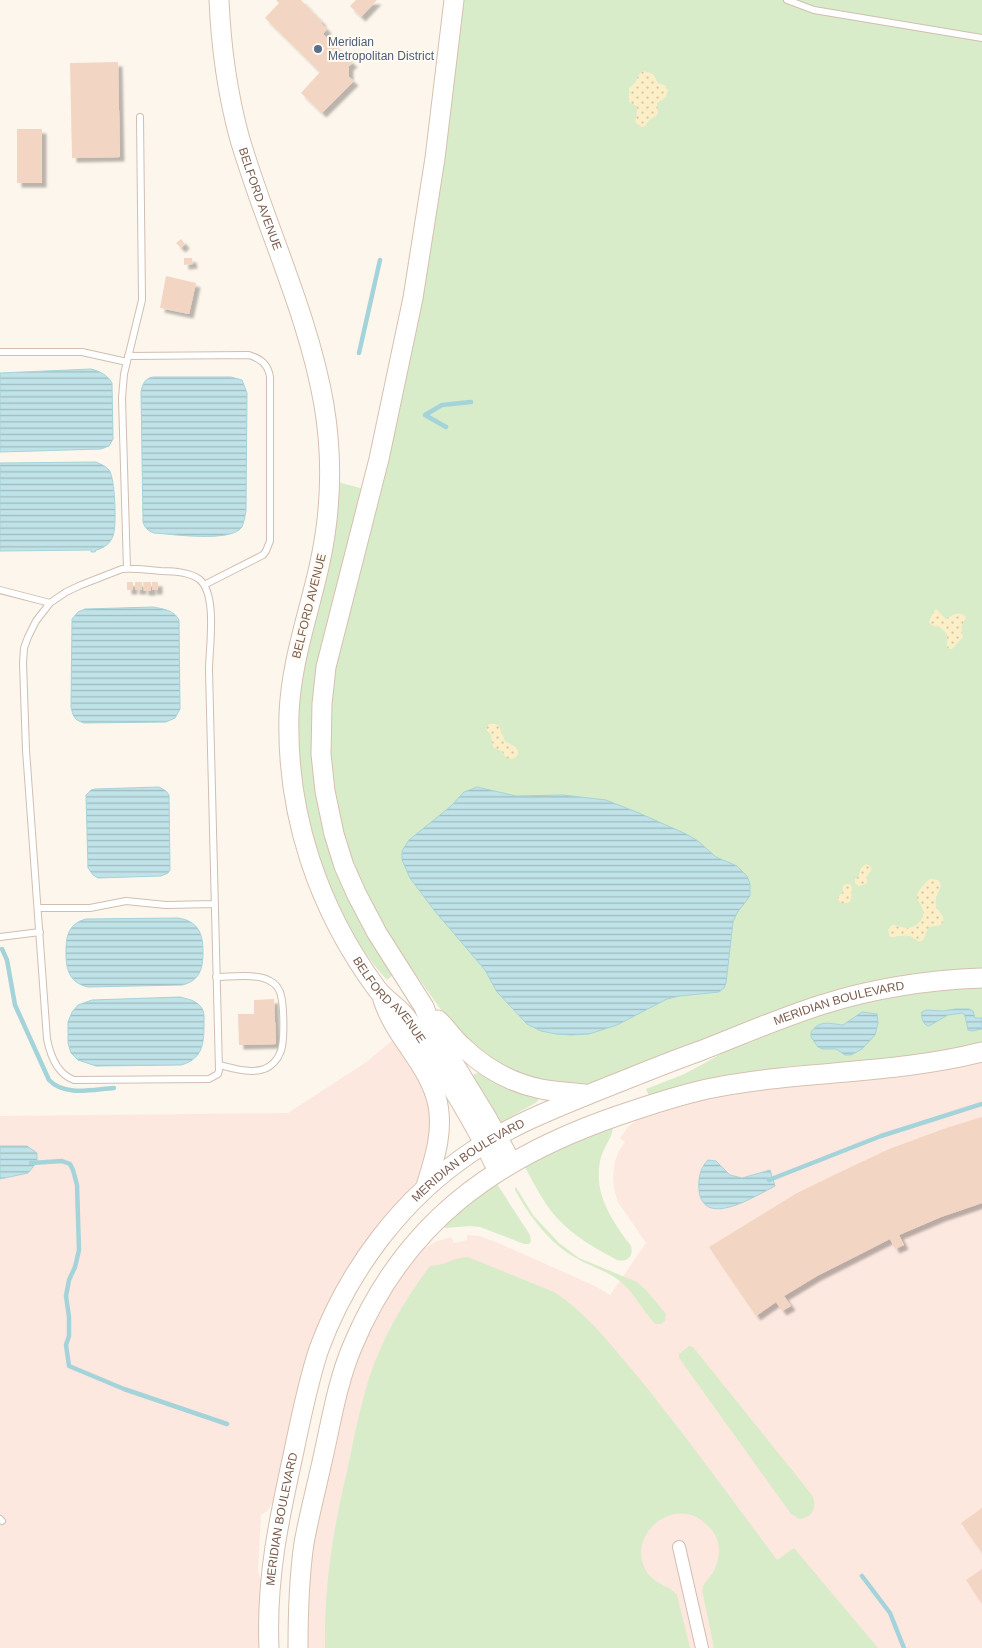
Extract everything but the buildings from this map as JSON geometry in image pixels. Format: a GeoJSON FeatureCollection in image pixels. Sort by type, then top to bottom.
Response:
{"type":"FeatureCollection","features":[{"type":"Feature","properties":{"kind":"main road","name":"BELFORD AVENUE"},"geometry":{"type":"LineString","coordinates":[[219,0],[224,64],[236,122],[306,334],[320,383],[328,438],[330,483],[326,525],[320,564],[296,659],[291,694],[290,748],[295,798],[306,851],[327,905],[345,939],[378,990],[407,1018],[491,1140]]}},
{"type":"Feature","properties":{"kind":"main road","name":"BELFORD AVENUE"},"geometry":{"type":"LineString","coordinates":[[454,0],[435,158],[411,305],[391,406],[366,516],[328,660],[321,720],[321,754],[331,822],[341,857],[357,895],[372,925],[424,1007],[432,1028],[504,1167]]}},
{"type":"Feature","properties":{"kind":"main road","name":"MERIDIAN BOULEVARD"},"geometry":{"type":"LineString","coordinates":[[269,1648],[270,1588],[275,1542],[300,1422],[318,1352],[335,1313],[362,1263],[404,1209],[425,1189],[450,1168],[491,1140],[538,1114],[783,1018],[871,992],[913,984],[982,978]]}},
{"type":"Feature","properties":{"kind":"main road"},"geometry":{"type":"LineString","coordinates":[[378,990],[394,1024],[426,1075],[437,1101],[439,1123],[437,1148],[425,1189]]}},
{"type":"Feature","properties":{"kind":"main road"},"geometry":{"type":"LineString","coordinates":[[424,1007],[442,1023],[465,1050],[500,1074],[543,1090],[588,1094]]}},
{"type":"Feature","properties":{"kind":"main road","name":"MERIDIAN BOULEVARD"},"geometry":{"type":"LineString","coordinates":[[298,1648],[299,1594],[306,1535],[332,1414],[352,1346],[376,1298],[396,1267],[416,1242],[453,1204],[504,1167],[544,1145],[579,1129],[655,1103],[698,1091],[778,1077],[919,1065],[982,1052]]}},
{"type":"Feature","properties":{"kind":"street"},"geometry":{"type":"LineString","coordinates":[[679,1547],[702,1648]]}},
{"type":"Feature","properties":{"kind":"lane"},"geometry":{"type":"LineString","coordinates":[[786,0],[814,10],[982,38]]}},
{"type":"Feature","properties":{"kind":"lane"},"geometry":{"type":"LineString","coordinates":[[127,569],[122,398],[128,359],[142,300],[140,117]]}},
{"type":"Feature","properties":{"kind":"lane"},"geometry":{"type":"LineString","coordinates":[[0,352],[82,352],[128,359],[246,355],[260,359],[266,365],[270,396],[270,541],[263,555],[204,585]]}},
{"type":"Feature","properties":{"kind":"lane"},"geometry":{"type":"LineString","coordinates":[[118,570],[183,573],[196,578],[204,585],[211,605],[209,670],[218,1074],[212,1078],[205,1079],[71,1079],[64,1075],[57,1066],[47,1039],[39,908],[27,768],[24,648],[36,621],[50,603],[66,592],[118,570]]}},
{"type":"Feature","properties":{"kind":"lane"},"geometry":{"type":"LineString","coordinates":[[0,590],[50,603]]}},
{"type":"Feature","properties":{"kind":"lane"},"geometry":{"type":"LineString","coordinates":[[39,908],[90,908],[126,901],[166,905],[214,904]]}},
{"type":"Feature","properties":{"kind":"lane"},"geometry":{"type":"LineString","coordinates":[[0,937],[40,932]]}},
{"type":"Feature","properties":{"kind":"lane"},"geometry":{"type":"LineString","coordinates":[[216,977],[258,977],[274,984],[280,994],[284,1042],[278,1058],[266,1069],[247,1071],[219,1065]]}},
{"type":"Feature","properties":{"kind":"shaded area"},"geometry":{"type":"Polygon","coordinates":[[[396,1037],[430,1100],[432,1140],[419,1178],[381,1223],[349,1266],[301,1377],[273,1502],[267,1511],[261,1515],[258,1570],[261,1580],[260,1648],[0,1648],[0,1116],[288,1113],[368,1061],[396,1037]]]}},
{"type":"Feature","properties":{"kind":"shaded area"},"geometry":{"type":"Polygon","coordinates":[[[982,1061],[982,1648],[307,1648],[308,1594],[314,1539],[349,1386],[361,1349],[379,1311],[398,1280],[422,1250],[435,1242],[451,1237],[454,1243],[467,1240],[467,1235],[479,1236],[595,1286],[610,1295],[646,1243],[618,1202],[613,1178],[615,1161],[625,1142],[620,1138],[628,1127],[638,1119],[680,1105],[723,1095],[982,1061]]]}},
{"type":"Feature","properties":{"kind":"green space"},"geometry":{"type":"Polygon","coordinates":[[[462,0],[982,0],[982,969],[972,970],[582,1085],[542,1082],[502,1068],[456,1031],[388,935],[362,886],[349,854],[336,805],[329,742],[333,682],[337,658],[384,475],[462,0]]]}},
{"type":"Feature","properties":{"kind":"green space"},"geometry":{"type":"Polygon","coordinates":[[[338,482],[364,489],[314,772],[393,975],[387,980],[365,952],[346,922],[330,891],[317,857],[308,823],[298,752],[298,717],[305,658],[338,482]]]}},
{"type":"Feature","properties":{"kind":"green space"},"geometry":{"type":"Polygon","coordinates":[[[982,986],[982,1043],[933,1054],[649,1096],[646,1089],[682,1075],[739,1045],[798,1022],[888,998],[982,986]]]}},
{"type":"Feature","properties":{"kind":"green space"},"geometry":{"type":"Polygon","coordinates":[[[478,1073],[507,1088],[538,1098],[538,1100],[500,1123],[473,1078],[474,1074],[478,1073]]]}},
{"type":"Feature","properties":{"kind":"green space"},"geometry":{"type":"Polygon","coordinates":[[[611,1127],[613,1128],[611,1135],[601,1157],[599,1182],[601,1193],[610,1215],[631,1246],[631,1256],[627,1260],[621,1261],[577,1236],[563,1224],[539,1193],[525,1167],[525,1164],[611,1127]]]}},
{"type":"Feature","properties":{"kind":"green space"},"geometry":{"type":"Polygon","coordinates":[[[497,1184],[530,1235],[531,1241],[529,1244],[524,1244],[480,1227],[445,1228],[444,1225],[458,1211],[497,1184]]]}},
{"type":"Feature","properties":{"kind":"green space"},"geometry":{"type":"Polygon","coordinates":[[[516,1187],[533,1215],[559,1243],[579,1258],[637,1282],[666,1314],[665,1321],[661,1324],[655,1324],[621,1282],[576,1258],[557,1245],[527,1210],[515,1190],[516,1187]]]}},
{"type":"Feature","properties":{"kind":"green space"},"geometry":{"type":"Polygon","coordinates":[[[468,1257],[554,1292],[577,1309],[607,1340],[653,1395],[777,1560],[794,1548],[878,1648],[714,1648],[702,1590],[716,1565],[719,1551],[718,1541],[707,1525],[694,1516],[680,1513],[667,1516],[655,1524],[646,1534],[642,1547],[642,1561],[652,1578],[671,1589],[677,1595],[690,1648],[325,1648],[326,1603],[334,1537],[357,1423],[370,1375],[396,1318],[430,1266],[468,1257]]]}},
{"type":"Feature","properties":{"kind":"green space"},"geometry":{"type":"Polygon","coordinates":[[[689,1346],[693,1347],[812,1495],[814,1508],[807,1517],[799,1519],[791,1514],[679,1358],[679,1354],[689,1346]]]}},
{"type":"Feature","properties":{"kind":"sand"},"geometry":{"type":"Polygon","coordinates":[[[643,71],[653,74],[658,83],[666,86],[668,91],[665,98],[657,103],[658,113],[656,116],[642,127],[636,123],[637,109],[635,105],[629,102],[629,88],[643,71]]]}},
{"type":"Feature","properties":{"kind":"sand"},"geometry":{"type":"Polygon","coordinates":[[[936,609],[946,619],[958,614],[966,617],[961,627],[963,637],[952,649],[947,647],[947,634],[941,628],[931,625],[929,622],[936,609]]]}},
{"type":"Feature","properties":{"kind":"sand"},"geometry":{"type":"Polygon","coordinates":[[[489,724],[499,726],[505,741],[517,748],[517,756],[512,759],[506,758],[503,752],[493,747],[491,735],[486,729],[489,724]]]}},
{"type":"Feature","properties":{"kind":"sand"},"geometry":{"type":"Polygon","coordinates":[[[866,864],[872,869],[867,876],[867,883],[861,886],[855,883],[855,879],[859,876],[861,868],[866,864]]]}},
{"type":"Feature","properties":{"kind":"sand"},"geometry":{"type":"Polygon","coordinates":[[[931,879],[938,880],[941,885],[936,902],[943,918],[942,924],[929,928],[924,939],[921,941],[907,936],[890,937],[888,930],[892,925],[910,928],[917,925],[921,920],[923,910],[917,894],[931,879]]]}},
{"type":"Feature","properties":{"kind":"sand"},"geometry":{"type":"Polygon","coordinates":[[[850,884],[852,887],[851,900],[848,903],[841,903],[838,897],[843,892],[843,886],[850,884]]]}},
{"type":"Feature","properties":{"kind":"water"},"geometry":{"type":"Polygon","coordinates":[[[91,369],[103,374],[112,383],[113,439],[109,446],[101,449],[0,452],[0,373],[91,369]]]}},
{"type":"Feature","properties":{"kind":"water"},"geometry":{"type":"Polygon","coordinates":[[[153,377],[231,377],[242,380],[247,393],[246,511],[242,527],[236,532],[214,536],[187,536],[154,533],[145,526],[143,522],[141,392],[144,382],[153,377]]]}},
{"type":"Feature","properties":{"kind":"water"},"geometry":{"type":"Polygon","coordinates":[[[96,462],[105,466],[111,474],[115,502],[113,536],[104,547],[95,552],[91,552],[91,550],[0,551],[0,463],[96,462]]]}},
{"type":"Feature","properties":{"kind":"water"},"geometry":{"type":"Polygon","coordinates":[[[153,607],[171,612],[179,620],[180,709],[175,718],[166,722],[84,723],[76,719],[71,707],[72,619],[78,612],[85,609],[153,607]]]}},
{"type":"Feature","properties":{"kind":"water"},"geometry":{"type":"Polygon","coordinates":[[[159,787],[169,795],[170,870],[168,873],[161,876],[98,878],[93,875],[88,868],[86,795],[95,789],[159,787]]]}},
{"type":"Feature","properties":{"kind":"water"},"geometry":{"type":"Polygon","coordinates":[[[477,787],[516,796],[563,795],[606,800],[686,834],[698,841],[716,857],[737,866],[747,876],[750,884],[750,896],[737,913],[733,922],[724,988],[719,992],[667,999],[617,1025],[589,1034],[556,1034],[541,1031],[527,1024],[497,992],[485,970],[434,910],[410,878],[402,860],[402,851],[409,840],[451,806],[464,792],[477,787]]]}},
{"type":"Feature","properties":{"kind":"water"},"geometry":{"type":"Polygon","coordinates":[[[178,918],[195,925],[202,939],[201,968],[197,977],[188,983],[182,985],[88,987],[77,982],[70,975],[66,960],[67,937],[71,928],[80,921],[86,919],[178,918]]]}},
{"type":"Feature","properties":{"kind":"water"},"geometry":{"type":"Polygon","coordinates":[[[180,997],[197,1003],[202,1009],[204,1016],[202,1045],[198,1055],[188,1062],[181,1065],[96,1066],[78,1060],[71,1053],[68,1043],[68,1022],[72,1012],[78,1005],[92,1000],[180,997]]]}},
{"type":"Feature","properties":{"kind":"water"},"geometry":{"type":"Polygon","coordinates":[[[969,1009],[973,1011],[975,1018],[982,1018],[982,1029],[968,1030],[963,1013],[948,1015],[929,1026],[923,1021],[922,1012],[926,1010],[943,1011],[969,1009]]]}},
{"type":"Feature","properties":{"kind":"water"},"geometry":{"type":"Polygon","coordinates":[[[862,1012],[877,1014],[878,1023],[875,1035],[862,1049],[851,1055],[845,1055],[836,1049],[818,1047],[811,1037],[811,1032],[818,1025],[826,1023],[843,1025],[862,1012]]]}},
{"type":"Feature","properties":{"kind":"water"},"geometry":{"type":"Polygon","coordinates":[[[0,1146],[27,1146],[37,1153],[37,1162],[28,1173],[0,1179],[0,1146]]]}},
{"type":"Feature","properties":{"kind":"water"},"geometry":{"type":"Polygon","coordinates":[[[708,1160],[716,1161],[730,1175],[742,1178],[770,1170],[775,1186],[744,1202],[720,1209],[710,1208],[703,1202],[699,1190],[701,1170],[708,1160]]]}},
{"type":"Feature","properties":{"kind":"waterway"},"geometry":{"type":"LineString","coordinates":[[359,353],[380,260]]}},
{"type":"Feature","properties":{"kind":"waterway"},"geometry":{"type":"LineString","coordinates":[[446,427],[425,415],[442,405],[471,402]]}},
{"type":"Feature","properties":{"kind":"waterway"},"geometry":{"type":"LineString","coordinates":[[2,949],[7,960],[15,1005],[49,1080],[63,1089],[71,1090],[114,1088]]}},
{"type":"Feature","properties":{"kind":"waterway"},"geometry":{"type":"LineString","coordinates":[[769,1180],[881,1136],[982,1104]]}},
{"type":"Feature","properties":{"kind":"waterway"},"geometry":{"type":"LineString","coordinates":[[31,1163],[62,1161],[70,1164],[77,1185],[79,1250],[66,1296],[69,1317],[69,1336],[66,1345],[69,1366],[124,1389],[227,1424]]}},
{"type":"Feature","properties":{"kind":"waterway"},"geometry":{"type":"LineString","coordinates":[[862,1576],[890,1613],[904,1648]]}},
{"type":"Feature","properties":{"kind":"place","name":"Meridian Metropolitan District"},"geometry":{"type":"Point","coordinates":[318,49]}}]}
